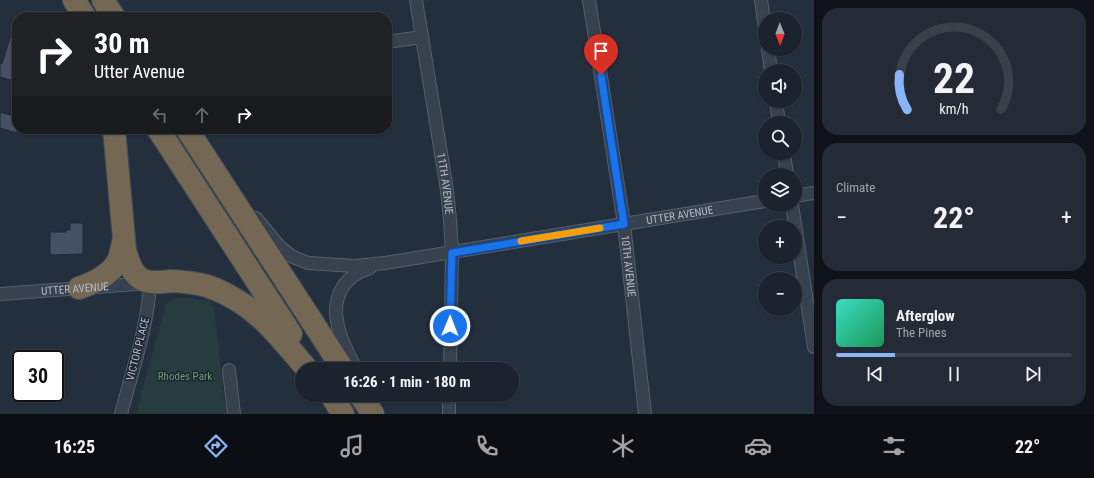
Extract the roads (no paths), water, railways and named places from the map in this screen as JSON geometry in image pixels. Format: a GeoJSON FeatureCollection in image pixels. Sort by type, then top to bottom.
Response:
{"type":"FeatureCollection","features":[{"type":"Feature","properties":{"kind":"highway"},"geometry":{"type":"LineString","coordinates":[[71,0],[77,12]]}},
{"type":"Feature","properties":{"kind":"highway"},"geometry":{"type":"LineString","coordinates":[[74,0],[82,12]]}},
{"type":"Feature","properties":{"kind":"highway"},"geometry":{"type":"LineString","coordinates":[[103,0],[111,12]]}},
{"type":"Feature","properties":{"kind":"highway"},"geometry":{"type":"LineString","coordinates":[[114,134],[125,250],[131,267],[136,275],[150,283],[173,281],[193,283],[212,288],[232,297],[249,307],[263,319],[301,362]]}},
{"type":"Feature","properties":{"kind":"highway"},"geometry":{"type":"LineString","coordinates":[[161,134],[309,362]]}},
{"type":"Feature","properties":{"kind":"highway"},"geometry":{"type":"LineString","coordinates":[[190,134],[338,362]]}},
{"type":"Feature","properties":{"kind":"highway"},"geometry":{"type":"LineString","coordinates":[[79,288],[100,279],[118,261],[124,238]]}},
{"type":"Feature","properties":{"kind":"highway"},"geometry":{"type":"LineString","coordinates":[[365,402],[373,414]]}},
{"type":"Feature","properties":{"kind":"street","name":"11TH AVENUE"},"geometry":{"type":"LineString","coordinates":[[416,0],[447,190],[450,220],[452,253],[450,362]]}},
{"type":"Feature","properties":{"kind":"street","name":"10TH AVENUE"},"geometry":{"type":"LineString","coordinates":[[589,0],[624,224],[645,414]]}},
{"type":"Feature","properties":{"kind":"street"},"geometry":{"type":"LineString","coordinates":[[761,0],[763,12]]}},
{"type":"Feature","properties":{"kind":"street"},"geometry":{"type":"LineString","coordinates":[[392,41],[422,37]]}},
{"type":"Feature","properties":{"kind":"street"},"geometry":{"type":"LineString","coordinates":[[191,134],[270,236],[291,256],[308,263],[354,266],[385,264]]}},
{"type":"Feature","properties":{"kind":"street"},"geometry":{"type":"LineString","coordinates":[[802,195],[814,193]]}},
{"type":"Feature","properties":{"kind":"street","name":"UTTER AVENUE"},"geometry":{"type":"LineString","coordinates":[[385,264],[758,202]]}},
{"type":"Feature","properties":{"kind":"street"},"geometry":{"type":"LineString","coordinates":[[793,212],[814,348]]}},
{"type":"Feature","properties":{"kind":"street"},"geometry":{"type":"LineString","coordinates":[[353,362],[338,326],[336,312],[337,300],[342,287],[349,279],[363,270],[385,264]]}},
{"type":"Feature","properties":{"kind":"street","name":"UTTER AVENUE"},"geometry":{"type":"LineString","coordinates":[[0,294],[150,283]]}},
{"type":"Feature","properties":{"kind":"street","name":"VICTOR PLACE"},"geometry":{"type":"LineString","coordinates":[[121,414],[147,318],[150,283]]}},
{"type":"Feature","properties":{"kind":"street"},"geometry":{"type":"LineString","coordinates":[[229,370],[234,414]]}},
{"type":"Feature","properties":{"kind":"street"},"geometry":{"type":"LineString","coordinates":[[371,402],[377,414]]}},
{"type":"Feature","properties":{"kind":"street"},"geometry":{"type":"LineString","coordinates":[[449,402],[449,414]]}},
{"type":"Feature","properties":{"kind":"park label","name":"Rhodes Park"},"geometry":{"type":"Point","coordinates":[185,376]}}]}
